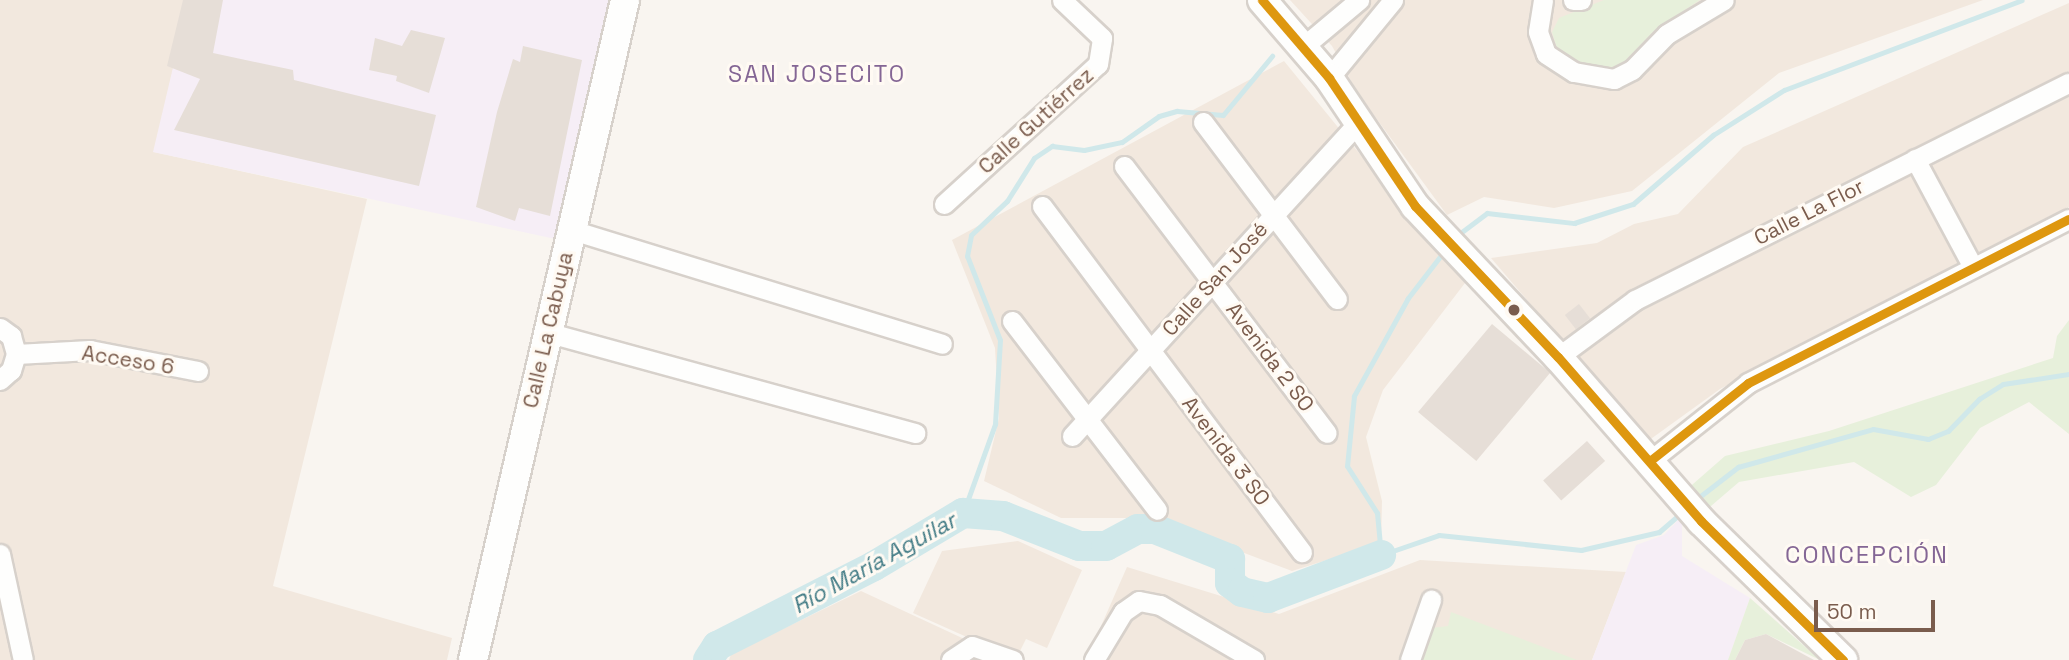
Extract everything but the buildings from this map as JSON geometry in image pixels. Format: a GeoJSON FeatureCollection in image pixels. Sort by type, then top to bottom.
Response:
{"type":"FeatureCollection","features":[{"type":"Feature","properties":{"kind":"main road","name":"Calle La Cabuya"},"geometry":{"type":"LineString","coordinates":[[473,660],[546,332],[625,0]]}},
{"type":"Feature","properties":{"kind":"main road"},"geometry":{"type":"LineString","coordinates":[[1262,0],[1329,78],[1415,206],[1474,272],[1558,357],[1651,460],[1701,521],[1843,660]]}},
{"type":"Feature","properties":{"kind":"street","name":"Calle Gutiérrez"},"geometry":{"type":"LineString","coordinates":[[944,204],[1098,64],[1102,38],[1062,0]]}},
{"type":"Feature","properties":{"kind":"street"},"geometry":{"type":"LineString","coordinates":[[1304,46],[1359,0]]}},
{"type":"Feature","properties":{"kind":"street"},"geometry":{"type":"LineString","coordinates":[[1329,78],[1393,0]]}},
{"type":"Feature","properties":{"kind":"street"},"geometry":{"type":"LineString","coordinates":[[1543,0],[1538,32],[1546,54],[1574,72],[1614,79],[1632,70],[1667,34],[1724,0]]}},
{"type":"Feature","properties":{"kind":"street"},"geometry":{"type":"LineString","coordinates":[[1573,0],[1581,0]]}},
{"type":"Feature","properties":{"kind":"street","name":"Calle La Flor"},"geometry":{"type":"LineString","coordinates":[[1558,357],[1635,300],[2069,83]]}},
{"type":"Feature","properties":{"kind":"street"},"geometry":{"type":"LineString","coordinates":[[1203,122],[1338,299]]}},
{"type":"Feature","properties":{"kind":"street","name":"Calle San José"},"geometry":{"type":"LineString","coordinates":[[1078,429],[1359,123]]}},
{"type":"Feature","properties":{"kind":"street"},"geometry":{"type":"LineString","coordinates":[[1915,159],[1973,267]]}},
{"type":"Feature","properties":{"kind":"street","name":"Avenida 2 SO"},"geometry":{"type":"LineString","coordinates":[[1124,166],[1327,433]]}},
{"type":"Feature","properties":{"kind":"street","name":"Avenida 3 SO"},"geometry":{"type":"LineString","coordinates":[[1042,206],[1302,552]]}},
{"type":"Feature","properties":{"kind":"street"},"geometry":{"type":"LineString","coordinates":[[1651,460],[1748,383],[2069,219]]}},
{"type":"Feature","properties":{"kind":"street"},"geometry":{"type":"LineString","coordinates":[[572,230],[942,344]]}},
{"type":"Feature","properties":{"kind":"street"},"geometry":{"type":"LineString","coordinates":[[1012,321],[1078,429],[1157,510]]}},
{"type":"Feature","properties":{"kind":"street"},"geometry":{"type":"LineString","coordinates":[[0,328],[10,336],[16,354],[11,370],[0,380]]}},
{"type":"Feature","properties":{"kind":"street"},"geometry":{"type":"LineString","coordinates":[[546,332],[915,433]]}},
{"type":"Feature","properties":{"kind":"street","name":"Acceso 6"},"geometry":{"type":"LineString","coordinates":[[16,354],[90,350],[198,372]]}},
{"type":"Feature","properties":{"kind":"street"},"geometry":{"type":"LineString","coordinates":[[0,554],[23,660]]}},
{"type":"Feature","properties":{"kind":"street"},"geometry":{"type":"LineString","coordinates":[[1410,660],[1430,600]]}},
{"type":"Feature","properties":{"kind":"street"},"geometry":{"type":"LineString","coordinates":[[1094,660],[1123,612],[1139,601],[1160,604],[1254,660]]}},
{"type":"Feature","properties":{"kind":"street"},"geometry":{"type":"LineString","coordinates":[[951,660],[972,646],[1013,660]]}},
{"type":"Feature","properties":{"kind":"shaded area"},"geometry":{"type":"Polygon","coordinates":[[[0,0],[189,0],[154,152],[367,199],[273,586],[452,638],[447,660],[0,660],[0,0]]]}},
{"type":"Feature","properties":{"kind":"shaded area"},"geometry":{"type":"Polygon","coordinates":[[[189,0],[614,0],[560,240],[153,152],[189,0]]]}},
{"type":"Feature","properties":{"kind":"shaded area"},"geometry":{"type":"Polygon","coordinates":[[[1290,0],[1983,0],[1779,73],[1632,191],[1554,208],[1484,197],[1447,215],[1357,92],[1332,46],[1290,0]]]}},
{"type":"Feature","properties":{"kind":"shaded area"},"geometry":{"type":"Polygon","coordinates":[[[2069,3],[2069,207],[1720,389],[1648,441],[1491,258],[1597,243],[1634,224],[1678,214],[1743,147],[2069,3]]]}},
{"type":"Feature","properties":{"kind":"shaded area"},"geometry":{"type":"Polygon","coordinates":[[[1284,61],[1465,283],[1383,390],[1366,437],[1382,501],[1381,543],[1292,571],[1152,518],[1061,518],[984,481],[999,418],[995,348],[952,240],[1284,61]]]}},
{"type":"Feature","properties":{"kind":"shaded area"},"geometry":{"type":"Polygon","coordinates":[[[1682,516],[1682,556],[1750,598],[1728,660],[1592,660],[1636,545],[1664,535],[1682,516]]]}},
{"type":"Feature","properties":{"kind":"shaded area"},"geometry":{"type":"Polygon","coordinates":[[[1018,541],[1082,570],[1047,648],[1026,639],[1016,659],[913,613],[942,551],[1018,541]]]}},
{"type":"Feature","properties":{"kind":"shaded area"},"geometry":{"type":"Polygon","coordinates":[[[1420,560],[1626,572],[1592,660],[1086,660],[1127,567],[1279,614],[1420,560]]]}},
{"type":"Feature","properties":{"kind":"shaded area"},"geometry":{"type":"Polygon","coordinates":[[[861,591],[1010,660],[729,660],[731,654],[861,591]]]}},
{"type":"Feature","properties":{"kind":"green space"},"geometry":{"type":"Polygon","coordinates":[[[1604,0],[1700,0],[1655,30],[1619,67],[1587,70],[1559,55],[1552,32],[1559,18],[1604,0]]]}},
{"type":"Feature","properties":{"kind":"green space"},"geometry":{"type":"Polygon","coordinates":[[[2069,320],[2069,434],[2029,402],[1980,428],[1936,485],[1911,497],[1854,462],[1739,482],[1704,512],[1685,491],[1725,456],[1829,431],[2053,358],[2057,336],[2069,320]]]}},
{"type":"Feature","properties":{"kind":"green space"},"geometry":{"type":"Polygon","coordinates":[[[1750,598],[1820,660],[1766,634],[1745,640],[1735,660],[1728,660],[1750,598]]]}},
{"type":"Feature","properties":{"kind":"green space"},"geometry":{"type":"Polygon","coordinates":[[[1451,612],[1577,660],[1421,660],[1432,628],[1448,626],[1451,612]]]}},
{"type":"Feature","properties":{"kind":"waterway"},"geometry":{"type":"LineString","coordinates":[[1455,237],[1487,213],[1574,223],[1633,204],[1713,135],[1784,90],[2022,0]]}},
{"type":"Feature","properties":{"kind":"waterway"},"geometry":{"type":"LineString","coordinates":[[963,513],[995,424],[1000,340],[967,256],[971,235],[1007,201],[1034,158],[1052,146],[1084,150],[1122,142],[1159,116],[1177,111],[1223,115],[1272,56]]}},
{"type":"Feature","properties":{"kind":"waterway"},"geometry":{"type":"LineString","coordinates":[[1445,250],[1408,298],[1354,396],[1347,466],[1377,513],[1381,555],[1439,535],[1581,550],[1659,532],[1682,512]]}},
{"type":"Feature","properties":{"kind":"waterway"},"geometry":{"type":"LineString","coordinates":[[1694,501],[1738,467],[1873,429],[1928,439],[1948,431],[1979,399],[2003,384],[2069,374]]}},
{"type":"Feature","properties":{"kind":"waterway","name":"Río María Aguilar"},"geometry":{"type":"LineString","coordinates":[[708,660],[717,646],[874,566],[963,513],[1003,516],[1079,546],[1106,546],[1138,529],[1155,529],[1230,559],[1230,583],[1242,592],[1268,598],[1381,555]]}},
{"type":"Feature","properties":{"kind":"transit line"},"geometry":{"type":"LineString","coordinates":[[1262,0],[1329,78],[1415,206],[1558,357],[1701,521],[1843,660]]}},
{"type":"Feature","properties":{"kind":"transit line"},"geometry":{"type":"LineString","coordinates":[[1651,460],[1748,383],[2069,219]]}},
{"type":"Feature","properties":{"kind":"district","name":"SAN JOSECITO"},"geometry":{"type":"Point","coordinates":[817,74]}},
{"type":"Feature","properties":{"kind":"district","name":"CONCEPCIÓN"},"geometry":{"type":"Point","coordinates":[1867,555]}}]}
